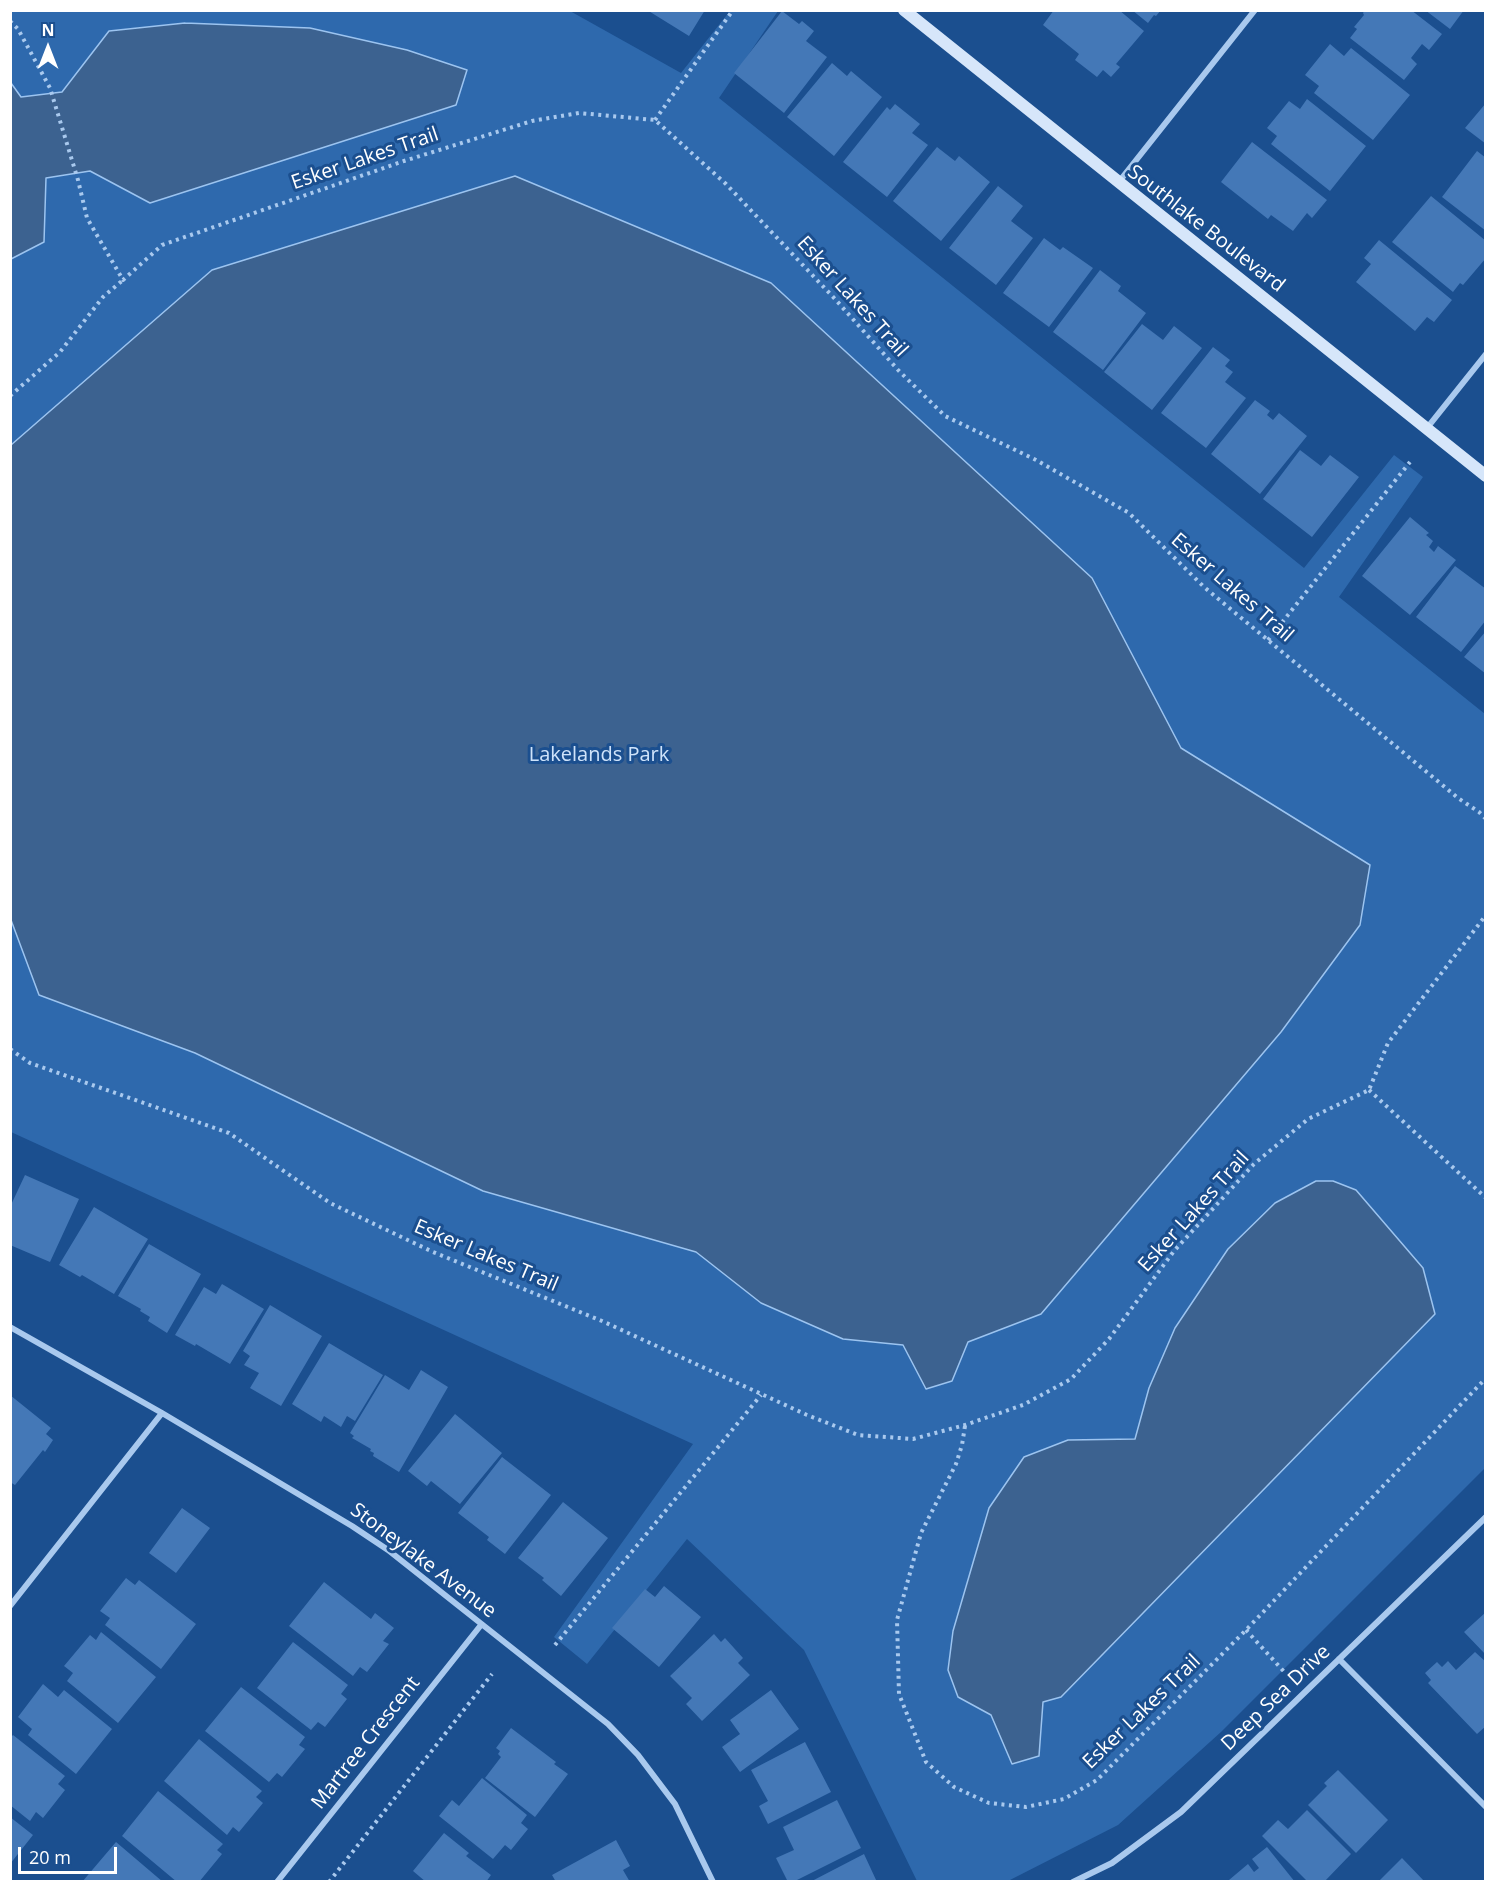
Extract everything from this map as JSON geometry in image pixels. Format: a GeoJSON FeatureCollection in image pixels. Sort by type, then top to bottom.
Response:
{"type":"FeatureCollection","features":[{"type":"Feature","properties":{"kind":"street","name":"Southlake Boulevard"},"geometry":{"type":"LineString","coordinates":[[904,10],[1485,476]]}},
{"type":"Feature","properties":{"kind":"street"},"geometry":{"type":"LineString","coordinates":[[1118,183],[1255,10]]}},
{"type":"Feature","properties":{"kind":"street"},"geometry":{"type":"LineString","coordinates":[[1426,428],[1485,354]]}},
{"type":"Feature","properties":{"kind":"street","name":"Stoneylake Avenue"},"geometry":{"type":"LineString","coordinates":[[10,1327],[162,1413],[352,1526],[388,1550],[608,1724],[638,1755],[675,1804],[713,1881]]}},
{"type":"Feature","properties":{"kind":"street"},"geometry":{"type":"LineString","coordinates":[[10,1606],[162,1413]]}},
{"type":"Feature","properties":{"kind":"street","name":"Deep Sea Drive"},"geometry":{"type":"LineString","coordinates":[[1077,1880],[1112,1863],[1181,1812],[1485,1517]]}},
{"type":"Feature","properties":{"kind":"street","name":"Martree Crescent"},"geometry":{"type":"LineString","coordinates":[[277,1881],[481,1625]]}},
{"type":"Feature","properties":{"kind":"street"},"geometry":{"type":"LineString","coordinates":[[1339,1659],[1485,1808]]}},
{"type":"Feature","properties":{"kind":"path"},"geometry":{"type":"LineString","coordinates":[[655,120],[733,10]]}},
{"type":"Feature","properties":{"kind":"path"},"geometry":{"type":"LineString","coordinates":[[10,21],[18,29],[50,88],[87,218],[123,280]]}},
{"type":"Feature","properties":{"kind":"path","name":"Esker Lakes Trail"},"geometry":{"type":"LineString","coordinates":[[10,396],[60,352],[103,297],[162,245],[404,161],[532,121],[579,113],[655,120],[726,184],[835,298],[899,371],[945,416],[1036,460],[1129,513],[1204,587],[1485,819]]}},
{"type":"Feature","properties":{"kind":"path"},"geometry":{"type":"LineString","coordinates":[[1268,640],[1410,462]]}},
{"type":"Feature","properties":{"kind":"path"},"geometry":{"type":"LineString","coordinates":[[1485,915],[1388,1043],[1370,1090],[1485,1198]]}},
{"type":"Feature","properties":{"kind":"path","name":"Esker Lakes Trail"},"geometry":{"type":"LineString","coordinates":[[10,1049],[30,1063],[229,1132],[330,1203],[433,1252],[602,1321],[761,1395],[858,1435],[912,1439],[1023,1406],[1071,1379],[1109,1339],[1173,1251],[1254,1164],[1308,1119],[1370,1090]]}},
{"type":"Feature","properties":{"kind":"path","name":"Esker Lakes Trail"},"geometry":{"type":"LineString","coordinates":[[965,1425],[956,1464],[921,1533],[897,1620],[899,1694],[926,1761],[954,1787],[989,1803],[1026,1807],[1064,1799],[1096,1780],[1246,1630],[1485,1378]]}},
{"type":"Feature","properties":{"kind":"path"},"geometry":{"type":"LineString","coordinates":[[555,1645],[761,1395]]}},
{"type":"Feature","properties":{"kind":"path"},"geometry":{"type":"LineString","coordinates":[[1246,1630],[1288,1676]]}},
{"type":"Feature","properties":{"kind":"path"},"geometry":{"type":"LineString","coordinates":[[329,1881],[492,1674]]}},
{"type":"Feature","properties":{"kind":"green space","name":"Lakelands Park"},"geometry":{"type":"Polygon","coordinates":[[[10,11],[570,11],[681,73],[730,11],[778,11],[719,98],[1304,568],[1394,455],[1423,477],[1339,597],[1485,714],[1485,1468],[1221,1732],[1118,1825],[1008,1881],[917,1881],[804,1650],[687,1539],[587,1664],[554,1637],[693,1444],[11,1132],[10,11]]]}},
{"type":"Feature","properties":{"kind":"shaded area"},"geometry":{"type":"Polygon","coordinates":[[[185,23],[310,28],[407,50],[467,70],[456,105],[150,203],[90,171],[46,178],[44,242],[11,259],[11,83],[21,97],[62,92],[109,31],[185,23]]]}},
{"type":"Feature","properties":{"kind":"shaded area"},"geometry":{"type":"Polygon","coordinates":[[[515,176],[771,283],[1092,578],[1181,748],[1370,865],[1360,925],[1281,1032],[1041,1314],[968,1342],[952,1381],[926,1389],[903,1345],[843,1339],[761,1303],[696,1252],[483,1191],[195,1053],[39,995],[11,920],[11,445],[212,270],[515,176]]]}},
{"type":"Feature","properties":{"kind":"shaded area"},"geometry":{"type":"Polygon","coordinates":[[[1316,1181],[1333,1181],[1356,1190],[1423,1268],[1435,1314],[1061,1697],[1043,1702],[1039,1756],[1012,1764],[991,1715],[958,1697],[948,1670],[953,1631],[989,1508],[1024,1457],[1068,1440],[1135,1439],[1149,1388],[1175,1328],[1228,1249],[1275,1203],[1316,1181]]]}},
{"type":"Feature","properties":{"kind":"building"},"geometry":{"type":"Polygon","coordinates":[[[647,10],[705,10],[689,36],[647,10]]]}},
{"type":"Feature","properties":{"kind":"building"},"geometry":{"type":"Polygon","coordinates":[[[1054,10],[1119,10],[1144,31],[1116,64],[1120,67],[1111,77],[1103,70],[1097,77],[1075,60],[1079,54],[1043,25],[1054,10]]]}},
{"type":"Feature","properties":{"kind":"building"},"geometry":{"type":"Polygon","coordinates":[[[1132,10],[1161,10],[1148,23],[1132,10]]]}},
{"type":"Feature","properties":{"kind":"building"},"geometry":{"type":"Polygon","coordinates":[[[1365,10],[1411,10],[1442,34],[1429,50],[1422,44],[1411,58],[1417,64],[1404,80],[1350,38],[1357,29],[1354,27],[1364,15],[1365,10]]]}},
{"type":"Feature","properties":{"kind":"building"},"geometry":{"type":"Polygon","coordinates":[[[1425,10],[1464,10],[1450,29],[1425,10]]]}},
{"type":"Feature","properties":{"kind":"building"},"geometry":{"type":"Polygon","coordinates":[[[782,11],[799,24],[802,21],[814,31],[806,41],[827,57],[784,113],[734,73],[782,11]]]}},
{"type":"Feature","properties":{"kind":"building"},"geometry":{"type":"Polygon","coordinates":[[[1330,44],[1344,56],[1351,48],[1410,95],[1373,140],[1314,93],[1319,86],[1305,75],[1330,44]]]}},
{"type":"Feature","properties":{"kind":"building"},"geometry":{"type":"Polygon","coordinates":[[[832,63],[847,76],[851,71],[882,97],[834,156],[787,117],[832,63]]]}},
{"type":"Feature","properties":{"kind":"building"},"geometry":{"type":"Polygon","coordinates":[[[1307,99],[1366,146],[1330,191],[1271,144],[1277,136],[1267,128],[1289,101],[1300,109],[1307,99]]]}},
{"type":"Feature","properties":{"kind":"building"},"geometry":{"type":"Polygon","coordinates":[[[1486,103],[1486,144],[1465,128],[1486,103]]]}},
{"type":"Feature","properties":{"kind":"building"},"geometry":{"type":"Polygon","coordinates":[[[895,104],[920,124],[912,133],[928,145],[887,197],[843,162],[887,107],[890,110],[895,104]]]}},
{"type":"Feature","properties":{"kind":"building"},"geometry":{"type":"Polygon","coordinates":[[[1252,142],[1327,200],[1312,218],[1307,213],[1293,231],[1271,215],[1268,219],[1221,182],[1252,142]]]}},
{"type":"Feature","properties":{"kind":"building"},"geometry":{"type":"Polygon","coordinates":[[[937,147],[955,161],[959,156],[990,182],[941,241],[893,201],[937,147]]]}},
{"type":"Feature","properties":{"kind":"building"},"geometry":{"type":"Polygon","coordinates":[[[1477,151],[1486,158],[1486,231],[1442,197],[1477,151]]]}},
{"type":"Feature","properties":{"kind":"building"},"geometry":{"type":"Polygon","coordinates":[[[998,186],[1023,206],[1011,221],[1033,238],[996,285],[949,248],[998,186]]]}},
{"type":"Feature","properties":{"kind":"building"},"geometry":{"type":"Polygon","coordinates":[[[1431,196],[1486,241],[1484,253],[1486,258],[1463,285],[1460,283],[1453,292],[1392,242],[1431,196]]]}},
{"type":"Feature","properties":{"kind":"building"},"geometry":{"type":"Polygon","coordinates":[[[1044,238],[1060,250],[1063,247],[1093,268],[1049,327],[1003,293],[1044,238]]]}},
{"type":"Feature","properties":{"kind":"building"},"geometry":{"type":"Polygon","coordinates":[[[1379,240],[1452,300],[1434,322],[1427,317],[1415,331],[1356,282],[1371,264],[1364,258],[1379,240]]]}},
{"type":"Feature","properties":{"kind":"building"},"geometry":{"type":"Polygon","coordinates":[[[1100,270],[1121,286],[1118,291],[1146,313],[1103,370],[1053,332],[1100,270]]]}},
{"type":"Feature","properties":{"kind":"building"},"geometry":{"type":"Polygon","coordinates":[[[1142,324],[1163,340],[1174,326],[1202,348],[1152,410],[1104,372],[1142,324]]]}},
{"type":"Feature","properties":{"kind":"building"},"geometry":{"type":"Polygon","coordinates":[[[1213,347],[1230,360],[1225,366],[1233,372],[1225,382],[1246,398],[1206,448],[1161,413],[1213,347]]]}},
{"type":"Feature","properties":{"kind":"building"},"geometry":{"type":"Polygon","coordinates":[[[1255,400],[1270,411],[1267,415],[1273,420],[1279,413],[1307,436],[1260,494],[1211,454],[1255,400]]]}},
{"type":"Feature","properties":{"kind":"building"},"geometry":{"type":"Polygon","coordinates":[[[1300,450],[1321,466],[1330,455],[1359,477],[1312,537],[1263,499],[1300,450]]]}},
{"type":"Feature","properties":{"kind":"building"},"geometry":{"type":"Polygon","coordinates":[[[1410,517],[1429,533],[1426,535],[1433,541],[1429,547],[1434,552],[1438,546],[1456,560],[1410,615],[1362,576],[1410,517]]]}},
{"type":"Feature","properties":{"kind":"building"},"geometry":{"type":"Polygon","coordinates":[[[1455,566],[1486,589],[1486,620],[1461,652],[1416,617],[1455,566]]]}},
{"type":"Feature","properties":{"kind":"building"},"geometry":{"type":"Polygon","coordinates":[[[1486,631],[1486,674],[1464,657],[1486,631]]]}},
{"type":"Feature","properties":{"kind":"building"},"geometry":{"type":"Polygon","coordinates":[[[25,1175],[79,1199],[50,1262],[10,1245],[10,1207],[25,1175]]]}},
{"type":"Feature","properties":{"kind":"building"},"geometry":{"type":"Polygon","coordinates":[[[94,1207],[148,1239],[114,1294],[82,1275],[80,1277],[59,1265],[94,1207]]]}},
{"type":"Feature","properties":{"kind":"building"},"geometry":{"type":"Polygon","coordinates":[[[149,1244],[201,1274],[167,1333],[148,1321],[150,1317],[140,1311],[141,1309],[118,1296],[149,1244]]]}},
{"type":"Feature","properties":{"kind":"building"},"geometry":{"type":"Polygon","coordinates":[[[222,1284],[264,1309],[230,1364],[196,1344],[195,1346],[175,1335],[204,1287],[216,1294],[222,1284]]]}},
{"type":"Feature","properties":{"kind":"building"},"geometry":{"type":"Polygon","coordinates":[[[270,1305],[322,1336],[281,1406],[250,1388],[259,1373],[244,1365],[250,1356],[243,1351],[270,1305]]]}},
{"type":"Feature","properties":{"kind":"building"},"geometry":{"type":"Polygon","coordinates":[[[329,1343],[383,1375],[355,1421],[347,1416],[341,1427],[324,1416],[321,1422],[292,1404],[329,1343]]]}},
{"type":"Feature","properties":{"kind":"building"},"geometry":{"type":"Polygon","coordinates":[[[421,1370],[448,1387],[399,1472],[373,1456],[371,1449],[352,1438],[354,1436],[350,1433],[385,1375],[409,1390],[421,1370]]]}},
{"type":"Feature","properties":{"kind":"building"},"geometry":{"type":"Polygon","coordinates":[[[10,1395],[51,1428],[46,1434],[53,1440],[15,1485],[10,1482],[10,1395]]]}},
{"type":"Feature","properties":{"kind":"building"},"geometry":{"type":"Polygon","coordinates":[[[455,1414],[502,1453],[460,1504],[431,1481],[427,1486],[408,1471],[455,1414]]]}},
{"type":"Feature","properties":{"kind":"building"},"geometry":{"type":"Polygon","coordinates":[[[502,1457],[551,1495],[505,1554],[487,1540],[489,1537],[458,1513],[502,1457]]]}},
{"type":"Feature","properties":{"kind":"building"},"geometry":{"type":"Polygon","coordinates":[[[563,1502],[608,1538],[561,1596],[542,1580],[544,1578],[518,1558],[563,1502]]]}},
{"type":"Feature","properties":{"kind":"building"},"geometry":{"type":"Polygon","coordinates":[[[182,1508],[210,1528],[176,1573],[149,1553],[182,1508]]]}},
{"type":"Feature","properties":{"kind":"building"},"geometry":{"type":"Polygon","coordinates":[[[126,1578],[135,1585],[139,1580],[196,1624],[161,1669],[105,1625],[110,1618],[100,1611],[126,1578]]]}},
{"type":"Feature","properties":{"kind":"building"},"geometry":{"type":"Polygon","coordinates":[[[324,1582],[371,1619],[375,1613],[394,1628],[383,1641],[389,1644],[367,1672],[360,1667],[353,1676],[289,1626],[324,1582]]]}},
{"type":"Feature","properties":{"kind":"building"},"geometry":{"type":"Polygon","coordinates":[[[664,1586],[701,1617],[659,1667],[612,1628],[645,1589],[655,1597],[664,1586]]]}},
{"type":"Feature","properties":{"kind":"building"},"geometry":{"type":"Polygon","coordinates":[[[1486,1612],[1486,1655],[1464,1632],[1486,1612]]]}},
{"type":"Feature","properties":{"kind":"building"},"geometry":{"type":"Polygon","coordinates":[[[101,1632],[156,1677],[118,1723],[67,1681],[73,1673],[64,1666],[90,1635],[96,1640],[101,1632]]]}},
{"type":"Feature","properties":{"kind":"building"},"geometry":{"type":"Polygon","coordinates":[[[714,1634],[721,1642],[725,1638],[743,1658],[738,1663],[750,1675],[702,1721],[686,1704],[692,1698],[670,1676],[714,1634]]]}},
{"type":"Feature","properties":{"kind":"building"},"geometry":{"type":"Polygon","coordinates":[[[293,1642],[348,1685],[341,1694],[347,1699],[325,1727],[318,1722],[311,1730],[257,1688],[293,1642]]]}},
{"type":"Feature","properties":{"kind":"building"},"geometry":{"type":"Polygon","coordinates":[[[1475,1652],[1486,1662],[1486,1726],[1477,1734],[1428,1683],[1431,1680],[1425,1673],[1437,1662],[1442,1667],[1448,1661],[1456,1670],[1475,1652]]]}},
{"type":"Feature","properties":{"kind":"building"},"geometry":{"type":"Polygon","coordinates":[[[43,1684],[58,1697],[64,1690],[112,1729],[76,1774],[28,1735],[32,1729],[18,1717],[43,1684]]]}},
{"type":"Feature","properties":{"kind":"building"},"geometry":{"type":"Polygon","coordinates":[[[241,1687],[305,1737],[299,1745],[305,1749],[282,1777],[277,1773],[269,1782],[205,1731],[241,1687]]]}},
{"type":"Feature","properties":{"kind":"building"},"geometry":{"type":"Polygon","coordinates":[[[771,1690],[799,1729],[740,1772],[722,1747],[740,1734],[730,1720],[771,1690]]]}},
{"type":"Feature","properties":{"kind":"building"},"geometry":{"type":"Polygon","coordinates":[[[511,1728],[556,1762],[554,1764],[568,1774],[535,1817],[485,1778],[501,1757],[498,1754],[500,1751],[496,1748],[511,1728]]]}},
{"type":"Feature","properties":{"kind":"building"},"geometry":{"type":"Polygon","coordinates":[[[13,1735],[65,1776],[58,1784],[65,1790],[43,1818],[36,1812],[30,1821],[10,1805],[10,1738],[13,1735]]]}},
{"type":"Feature","properties":{"kind":"building"},"geometry":{"type":"Polygon","coordinates":[[[199,1739],[262,1791],[256,1797],[263,1803],[239,1832],[233,1827],[227,1835],[164,1781],[199,1739]]]}},
{"type":"Feature","properties":{"kind":"building"},"geometry":{"type":"Polygon","coordinates":[[[805,1742],[831,1792],[768,1824],[759,1806],[768,1801],[751,1770],[805,1742]]]}},
{"type":"Feature","properties":{"kind":"building"},"geometry":{"type":"Polygon","coordinates":[[[1338,1770],[1388,1820],[1356,1853],[1308,1805],[1327,1786],[1324,1783],[1338,1770]]]}},
{"type":"Feature","properties":{"kind":"building"},"geometry":{"type":"Polygon","coordinates":[[[482,1778],[527,1815],[521,1823],[528,1829],[511,1850],[505,1845],[493,1859],[439,1816],[452,1800],[459,1806],[482,1778]]]}},
{"type":"Feature","properties":{"kind":"building"},"geometry":{"type":"Polygon","coordinates":[[[158,1791],[223,1844],[217,1850],[222,1854],[199,1882],[177,1882],[122,1836],[158,1791]]]}},
{"type":"Feature","properties":{"kind":"building"},"geometry":{"type":"Polygon","coordinates":[[[837,1800],[861,1848],[793,1882],[788,1882],[776,1858],[794,1850],[783,1827],[837,1800]]]}},
{"type":"Feature","properties":{"kind":"building"},"geometry":{"type":"Polygon","coordinates":[[[1307,1810],[1351,1854],[1324,1882],[1308,1882],[1262,1836],[1278,1820],[1288,1829],[1307,1810]]]}},
{"type":"Feature","properties":{"kind":"building"},"geometry":{"type":"Polygon","coordinates":[[[10,1817],[33,1835],[10,1864],[10,1817]]]}},
{"type":"Feature","properties":{"kind":"building"},"geometry":{"type":"Polygon","coordinates":[[[444,1833],[469,1853],[466,1856],[491,1875],[486,1882],[426,1882],[413,1871],[444,1833]]]}},
{"type":"Feature","properties":{"kind":"building"},"geometry":{"type":"Polygon","coordinates":[[[616,1840],[630,1866],[623,1870],[630,1882],[556,1882],[552,1875],[616,1840]]]}},
{"type":"Feature","properties":{"kind":"building"},"geometry":{"type":"Polygon","coordinates":[[[116,1842],[163,1882],[82,1882],[116,1842]]]}},
{"type":"Feature","properties":{"kind":"building"},"geometry":{"type":"Polygon","coordinates":[[[1267,1847],[1295,1882],[1230,1882],[1229,1880],[1248,1864],[1254,1872],[1259,1868],[1252,1859],[1267,1847]]]}},
{"type":"Feature","properties":{"kind":"building"},"geometry":{"type":"Polygon","coordinates":[[[864,1854],[877,1882],[810,1882],[864,1854]]]}},
{"type":"Feature","properties":{"kind":"building"},"geometry":{"type":"Polygon","coordinates":[[[1402,1858],[1425,1882],[1378,1882],[1402,1858]]]}}]}
